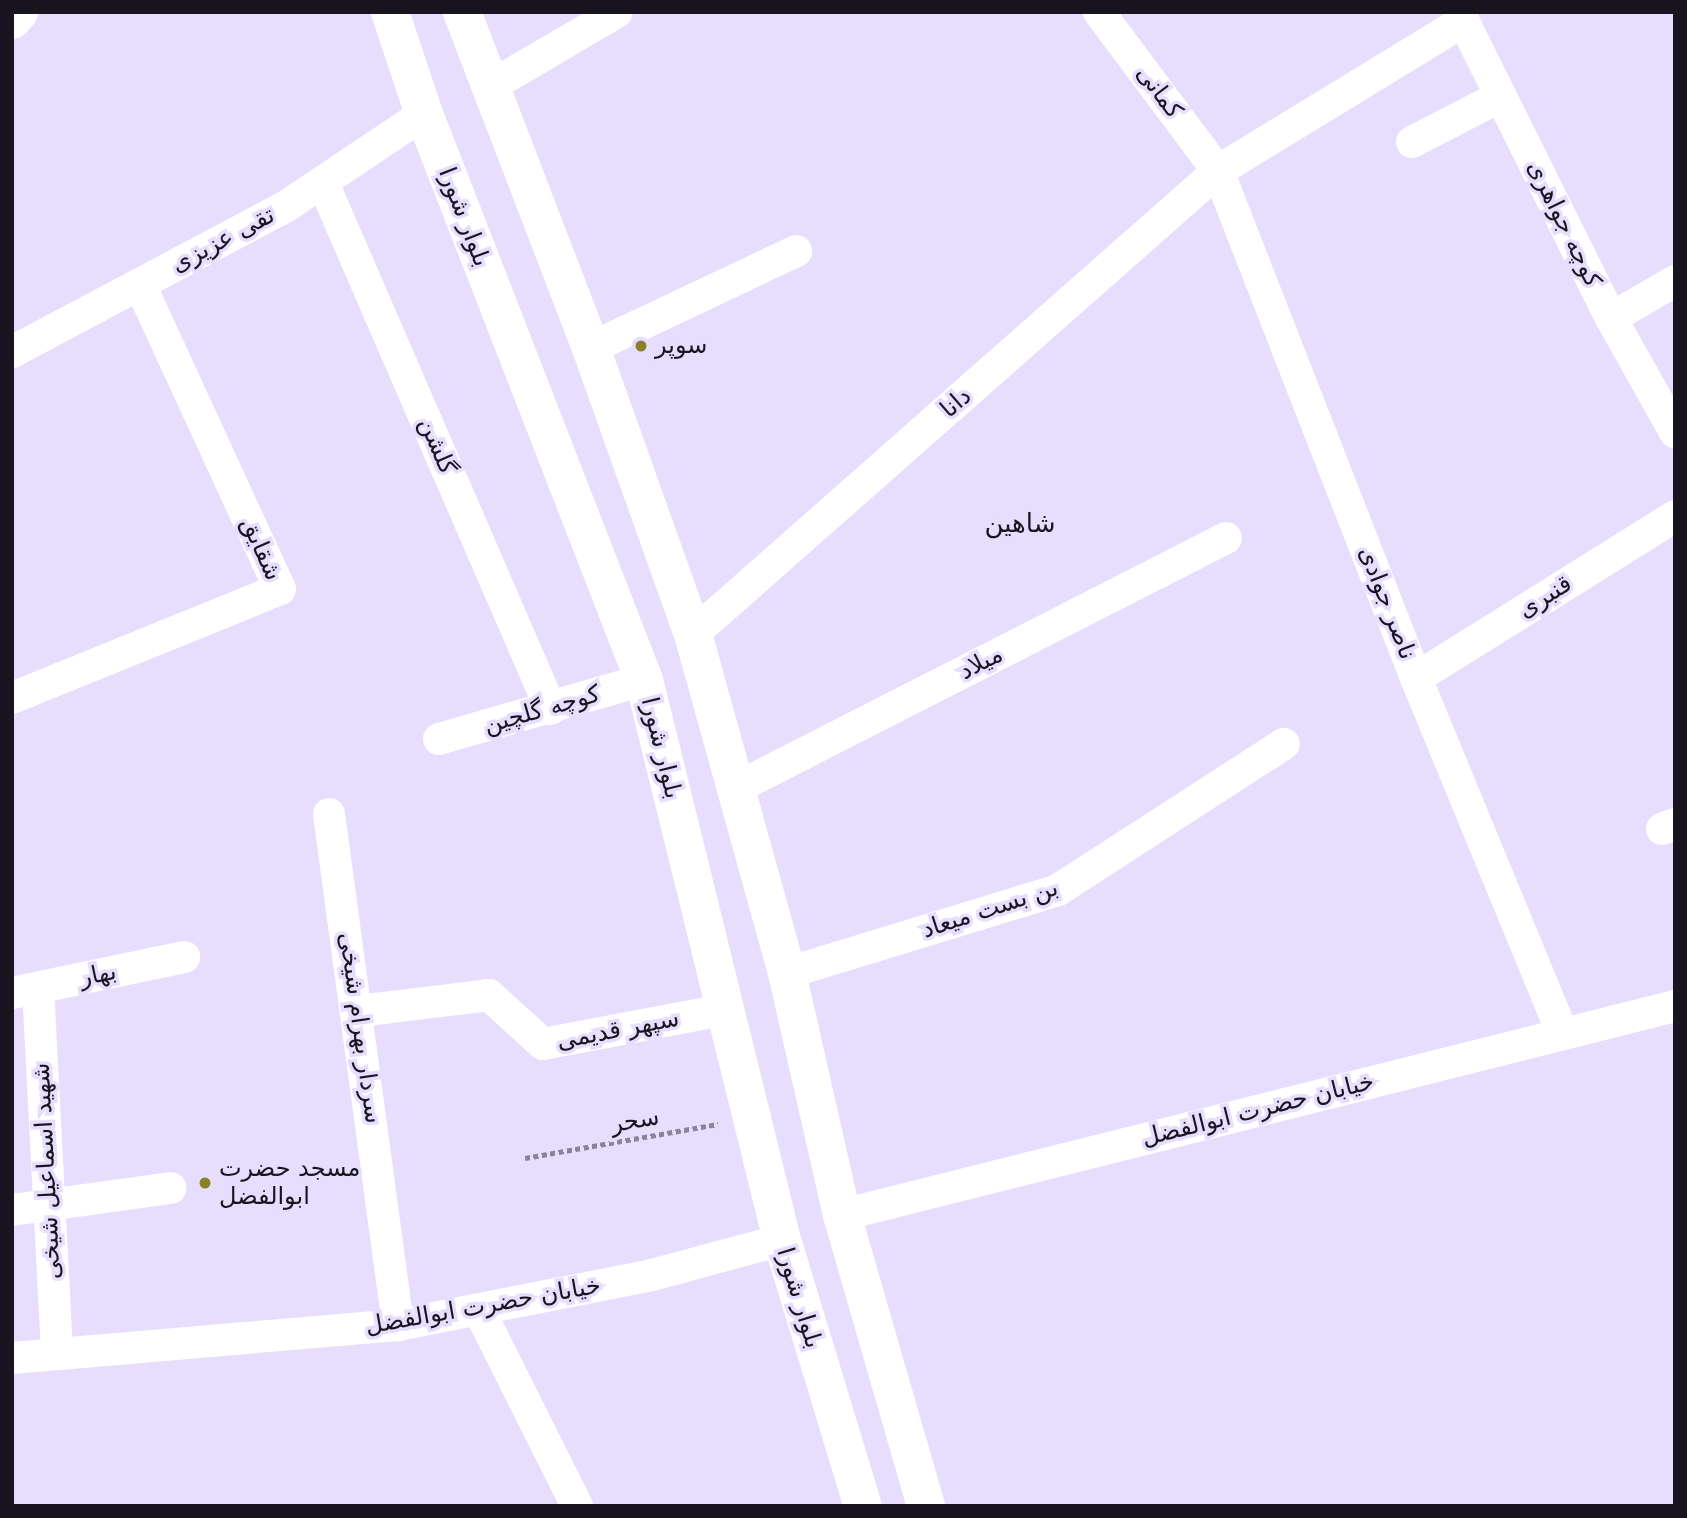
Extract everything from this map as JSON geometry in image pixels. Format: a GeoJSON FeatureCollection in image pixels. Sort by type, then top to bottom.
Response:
{"type":"FeatureCollection","features":[{"type":"Feature","properties":{"kind":"main road"},"geometry":{"type":"LineString","coordinates":[[12,20],[19,12]]}},
{"type":"Feature","properties":{"kind":"main road","name":"بلوار شورا"},"geometry":{"type":"LineString","coordinates":[[390,12],[424,114],[644,680],[728,1009],[750,1118],[782,1240],[863,1506]]}},
{"type":"Feature","properties":{"kind":"main road"},"geometry":{"type":"LineString","coordinates":[[462,12],[591,348],[693,634],[787,973],[842,1215],[926,1506]]}},
{"type":"Feature","properties":{"kind":"street"},"geometry":{"type":"LineString","coordinates":[[489,88],[617,12]]}},
{"type":"Feature","properties":{"kind":"street","name":"کمانی"},"geometry":{"type":"LineString","coordinates":[[1099,12],[1218,171]]}},
{"type":"Feature","properties":{"kind":"street","name":"دانا"},"geometry":{"type":"LineString","coordinates":[[693,634],[1218,171],[1462,17]]}},
{"type":"Feature","properties":{"kind":"street","name":"کوچه جواهری"},"geometry":{"type":"LineString","coordinates":[[1462,17],[1611,318],[1675,432]]}},
{"type":"Feature","properties":{"kind":"street"},"geometry":{"type":"LineString","coordinates":[[1412,142],[1501,96]]}},
{"type":"Feature","properties":{"kind":"street","name":"تقی عزیزی"},"geometry":{"type":"LineString","coordinates":[[12,352],[323,183],[424,114]]}},
{"type":"Feature","properties":{"kind":"street","name":"ناصر جوادی"},"geometry":{"type":"LineString","coordinates":[[1218,171],[1416,678],[1562,1033]]}},
{"type":"Feature","properties":{"kind":"street","name":"گلشن"},"geometry":{"type":"LineString","coordinates":[[323,183],[551,709]]}},
{"type":"Feature","properties":{"kind":"street"},"geometry":{"type":"LineString","coordinates":[[591,348],[796,251]]}},
{"type":"Feature","properties":{"kind":"street"},"geometry":{"type":"LineString","coordinates":[[1611,318],[1675,281]]}},
{"type":"Feature","properties":{"kind":"street","name":"شقایق"},"geometry":{"type":"LineString","coordinates":[[12,698],[280,589],[140,284]]}},
{"type":"Feature","properties":{"kind":"street","name":"قنبری"},"geometry":{"type":"LineString","coordinates":[[1416,678],[1675,516]]}},
{"type":"Feature","properties":{"kind":"street","name":"میلاد"},"geometry":{"type":"LineString","coordinates":[[736,788],[1226,538]]}},
{"type":"Feature","properties":{"kind":"street","name":"کوچه گلچین"},"geometry":{"type":"LineString","coordinates":[[439,739],[551,709],[644,680]]}},
{"type":"Feature","properties":{"kind":"street","name":"بن بست میعاد"},"geometry":{"type":"LineString","coordinates":[[787,973],[1058,890],[1284,744]]}},
{"type":"Feature","properties":{"kind":"street","name":"سردار بهرام شیخی"},"geometry":{"type":"LineString","coordinates":[[329,814],[359,1011],[398,1325]]}},
{"type":"Feature","properties":{"kind":"street","name":"بهار"},"geometry":{"type":"LineString","coordinates":[[25,991],[184,957]]}},
{"type":"Feature","properties":{"kind":"street","name":"شهید اسماعیل شیخی"},"geometry":{"type":"LineString","coordinates":[[25,991],[48,1205],[57,1353]]}},
{"type":"Feature","properties":{"kind":"street","name":"سپهر قدیمی"},"geometry":{"type":"LineString","coordinates":[[359,1011],[489,995],[542,1044],[728,1009]]}},
{"type":"Feature","properties":{"kind":"street","name":"خیابان حضرت ابوالفضل"},"geometry":{"type":"LineString","coordinates":[[842,1215],[1675,1006]]}},
{"type":"Feature","properties":{"kind":"street"},"geometry":{"type":"LineString","coordinates":[[12,1210],[170,1188]]}},
{"type":"Feature","properties":{"kind":"street","name":"خیابان حضرت ابوالفضل"},"geometry":{"type":"LineString","coordinates":[[12,1358],[398,1325],[652,1275],[782,1240]]}},
{"type":"Feature","properties":{"kind":"street"},"geometry":{"type":"LineString","coordinates":[[479,1310],[577,1506]]}},
{"type":"Feature","properties":{"kind":"path","name":"سحر"},"geometry":{"type":"LineString","coordinates":[[526,1158],[750,1118]]}},
{"type":"Feature","properties":{"kind":"place","name":"سوپر"},"geometry":{"type":"Point","coordinates":[641,346]}},
{"type":"Feature","properties":{"kind":"place","name":"مسجد حضرت ابوالفضل"},"geometry":{"type":"Point","coordinates":[205,1183]}},
{"type":"Feature","properties":{"kind":"district","name":"شاهین"},"geometry":{"type":"Point","coordinates":[1020,524]}}]}
